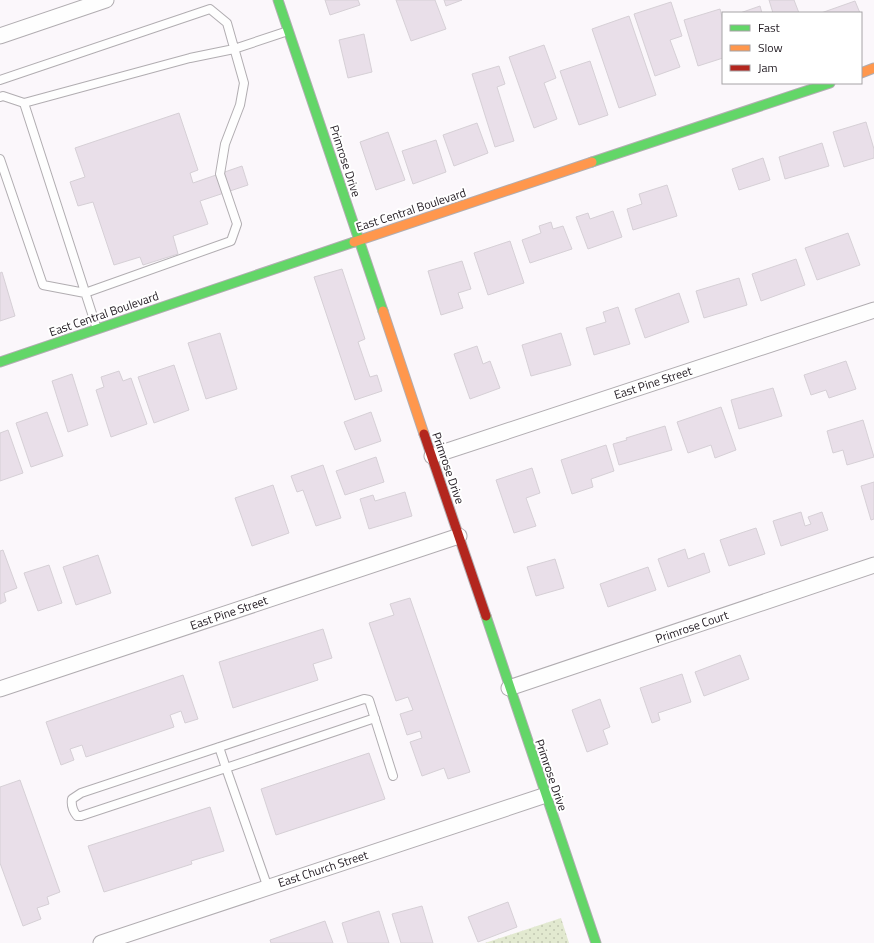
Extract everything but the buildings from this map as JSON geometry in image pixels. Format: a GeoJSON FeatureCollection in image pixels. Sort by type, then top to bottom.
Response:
{"type":"FeatureCollection","features":[{"type":"Feature","properties":{"kind":"street"},"geometry":{"type":"LineString","coordinates":[[0,36],[106,0]]}},
{"type":"Feature","properties":{"kind":"street","name":"Primrose Drive"},"geometry":{"type":"LineString","coordinates":[[278,0],[596,943]]}},
{"type":"Feature","properties":{"kind":"street"},"geometry":{"type":"LineString","coordinates":[[862,73],[874,68]]}},
{"type":"Feature","properties":{"kind":"street","name":"East Central Boulevard"},"geometry":{"type":"LineString","coordinates":[[0,362],[358,240],[827,84]]}},
{"type":"Feature","properties":{"kind":"street","name":"East Pine Street"},"geometry":{"type":"LineString","coordinates":[[432,456],[874,310]]}},
{"type":"Feature","properties":{"kind":"street","name":"East Pine Street"},"geometry":{"type":"LineString","coordinates":[[0,689],[459,536]]}},
{"type":"Feature","properties":{"kind":"street","name":"Primrose Court"},"geometry":{"type":"LineString","coordinates":[[509,688],[874,565]]}},
{"type":"Feature","properties":{"kind":"street","name":"East Church Street"},"geometry":{"type":"LineString","coordinates":[[101,943],[546,795]]}},
{"type":"Feature","properties":{"kind":"lane"},"geometry":{"type":"LineString","coordinates":[[0,80],[210,9],[227,23],[244,83],[240,105],[225,144],[220,174],[237,224],[231,241],[85,293],[43,285],[0,159]]}},
{"type":"Feature","properties":{"kind":"lane"},"geometry":{"type":"LineString","coordinates":[[0,97],[3,96],[24,103],[190,58],[234,49],[289,31]]}},
{"type":"Feature","properties":{"kind":"lane"},"geometry":{"type":"LineString","coordinates":[[24,103],[97,330]]}},
{"type":"Feature","properties":{"kind":"lane"},"geometry":{"type":"LineString","coordinates":[[375,718],[81,816],[77,816],[72,808],[72,799],[81,793],[364,699],[369,700],[375,718],[393,776]]}},
{"type":"Feature","properties":{"kind":"lane"},"geometry":{"type":"LineString","coordinates":[[219,747],[268,888]]}},
{"type":"Feature","properties":{"kind":"green space"},"geometry":{"type":"Polygon","coordinates":[[[561,918],[569,943],[485,943],[561,918]]]}},
{"type":"Feature","properties":{"kind":"traffic: fast"},"geometry":{"type":"LineString","coordinates":[[278,0],[383,311]]}},
{"type":"Feature","properties":{"kind":"traffic: fast"},"geometry":{"type":"LineString","coordinates":[[592,162],[827,84]]}},
{"type":"Feature","properties":{"kind":"traffic: fast"},"geometry":{"type":"LineString","coordinates":[[0,362],[354,242]]}},
{"type":"Feature","properties":{"kind":"traffic: fast"},"geometry":{"type":"LineString","coordinates":[[486,616],[596,943]]}},
{"type":"Feature","properties":{"kind":"traffic: slow"},"geometry":{"type":"LineString","coordinates":[[862,73],[874,68]]}},
{"type":"Feature","properties":{"kind":"traffic: slow"},"geometry":{"type":"LineString","coordinates":[[354,242],[592,162]]}},
{"type":"Feature","properties":{"kind":"traffic: slow"},"geometry":{"type":"LineString","coordinates":[[383,311],[424,434]]}},
{"type":"Feature","properties":{"kind":"traffic: jam"},"geometry":{"type":"LineString","coordinates":[[424,434],[486,616]]}}]}
